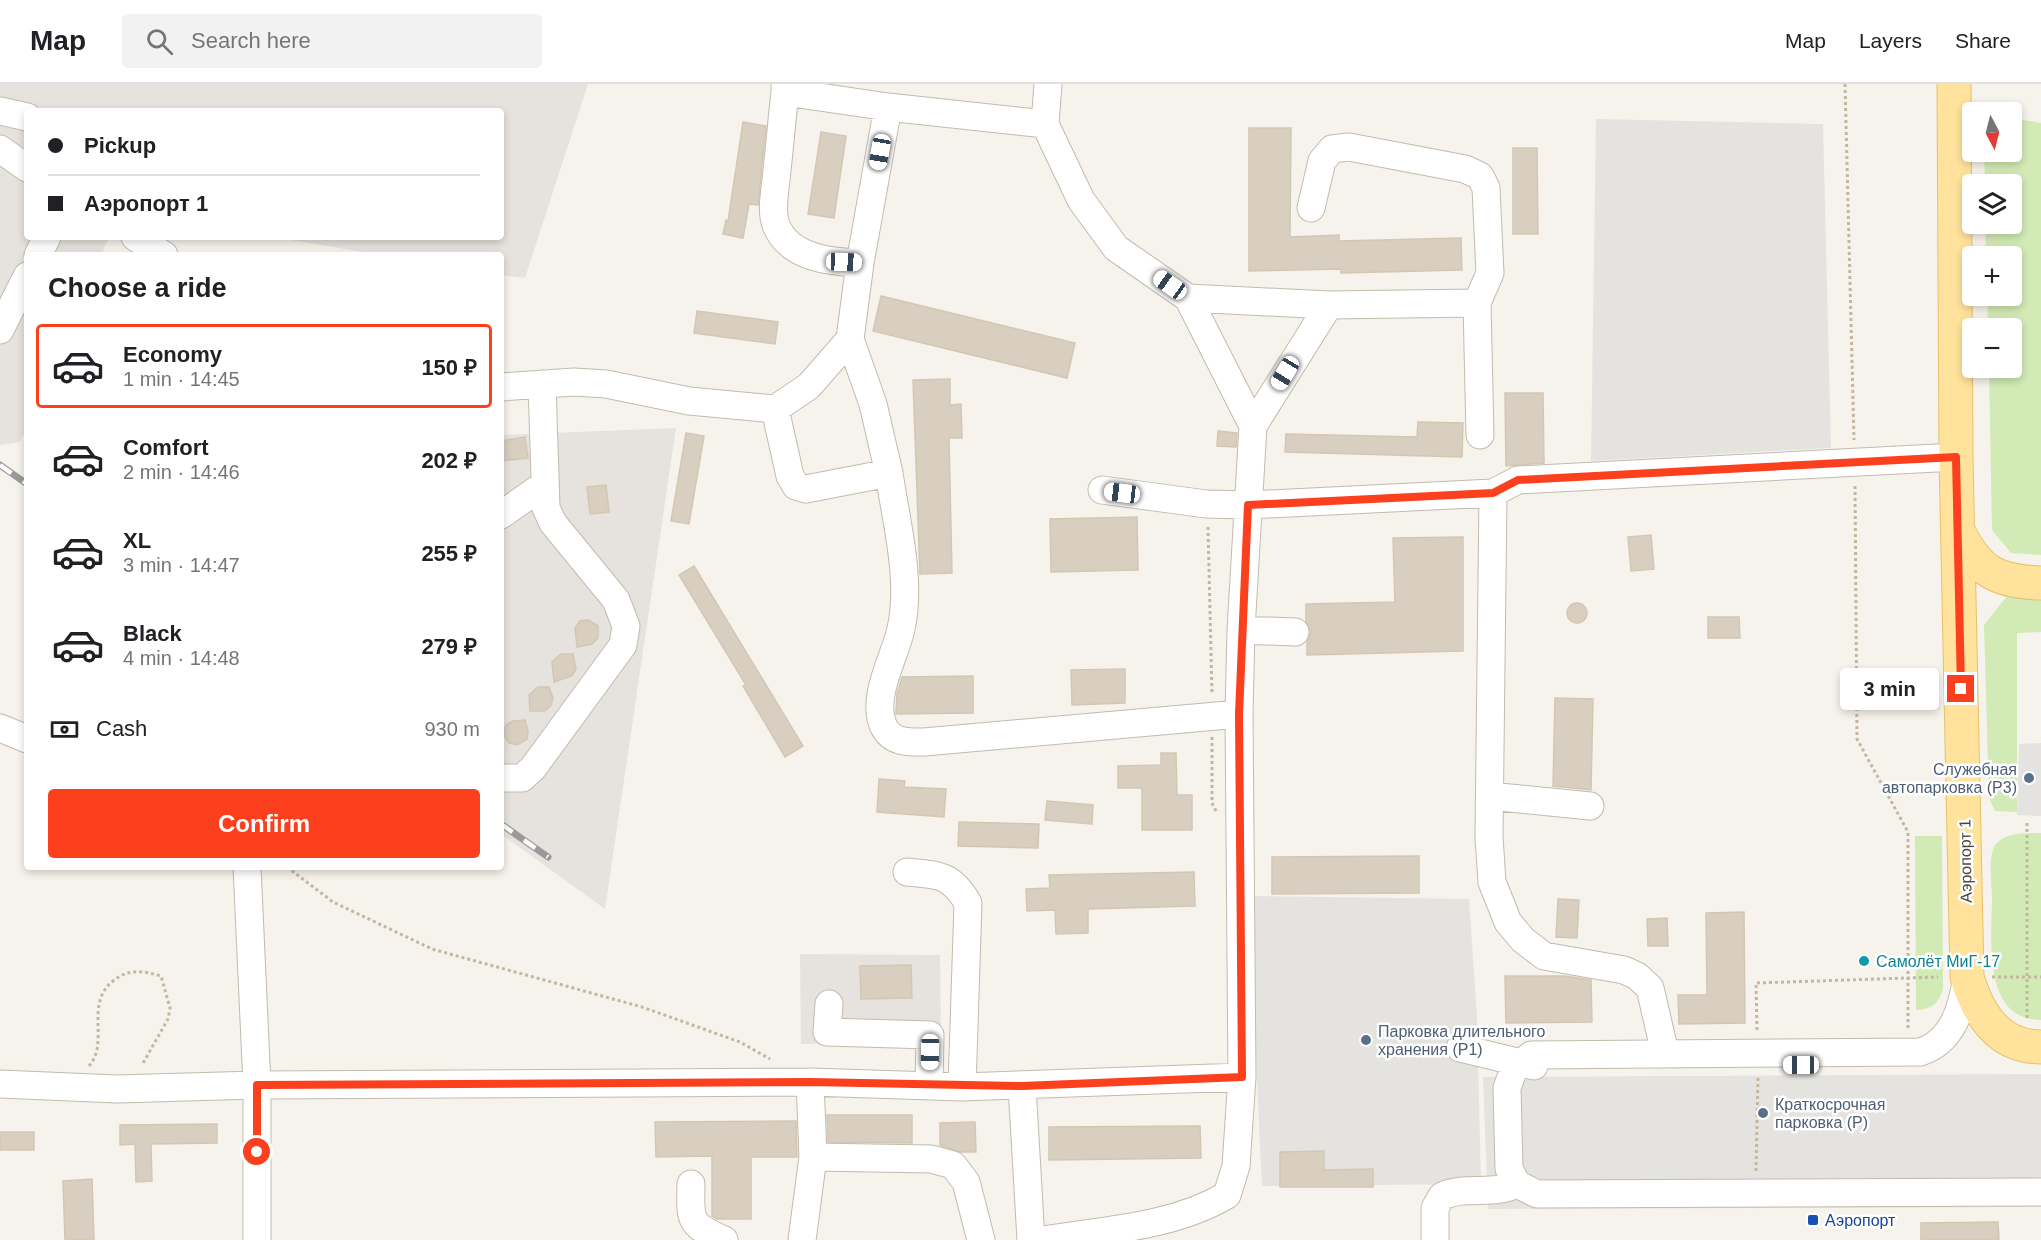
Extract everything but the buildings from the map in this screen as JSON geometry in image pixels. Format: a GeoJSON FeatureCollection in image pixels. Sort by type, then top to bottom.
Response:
{"type":"FeatureCollection","features":[{"type":"Feature","properties":{"kind":"main road","name":"Аэропорт 1"},"geometry":{"type":"LineString","coordinates":[[1954,84],[1956,457],[1965,977]]}},
{"type":"Feature","properties":{"kind":"main road"},"geometry":{"type":"LineString","coordinates":[[1958,531],[1973,558],[1989,572],[2016,582],[2041,583]]}},
{"type":"Feature","properties":{"kind":"main road"},"geometry":{"type":"LineString","coordinates":[[1965,977],[1979,1008],[1993,1029],[2002,1037],[2034,1047]]}},
{"type":"Feature","properties":{"kind":"lane"},"geometry":{"type":"LineString","coordinates":[[1048,84],[1045,124],[1081,201],[1116,248],[1188,298],[1253,426]]}},
{"type":"Feature","properties":{"kind":"lane"},"geometry":{"type":"LineString","coordinates":[[860,263],[828,261],[801,251],[786,240],[776,225],[774,206],[785,88],[888,107],[1045,124]]}},
{"type":"Feature","properties":{"kind":"lane"},"geometry":{"type":"LineString","coordinates":[[888,107],[860,263],[850,339],[873,404],[889,473],[903,574],[901,627],[882,695],[880,712],[884,727],[892,737],[905,742],[945,741],[1239,714]]}},
{"type":"Feature","properties":{"kind":"lane"},"geometry":{"type":"LineString","coordinates":[[0,111],[24,116]]}},
{"type":"Feature","properties":{"kind":"lane"},"geometry":{"type":"LineString","coordinates":[[1311,208],[1322,161],[1332,149],[1349,147],[1465,169],[1480,176],[1486,188],[1490,273],[1477,303],[1479,435]]}},
{"type":"Feature","properties":{"kind":"lane"},"geometry":{"type":"LineString","coordinates":[[0,149],[24,166]]}},
{"type":"Feature","properties":{"kind":"lane"},"geometry":{"type":"LineString","coordinates":[[135,244],[156,252]]}},
{"type":"Feature","properties":{"kind":"lane"},"geometry":{"type":"LineString","coordinates":[[0,330],[24,282]]}},
{"type":"Feature","properties":{"kind":"lane"},"geometry":{"type":"LineString","coordinates":[[1188,298],[1329,305],[1477,303]]}},
{"type":"Feature","properties":{"kind":"lane"},"geometry":{"type":"LineString","coordinates":[[1044,1240],[1169,1219],[1203,1209],[1227,1195],[1236,1166],[1242,1077],[1239,714],[1241,630],[1253,426],[1329,305]]}},
{"type":"Feature","properties":{"kind":"lane"},"geometry":{"type":"LineString","coordinates":[[504,387],[606,384],[689,400],[775,409],[809,386],[850,339]]}},
{"type":"Feature","properties":{"kind":"lane"},"geometry":{"type":"LineString","coordinates":[[504,778],[522,778],[533,768],[623,645],[626,626],[623,611],[616,600],[553,523],[546,508],[542,384]]}},
{"type":"Feature","properties":{"kind":"lane"},"geometry":{"type":"LineString","coordinates":[[775,409],[790,476],[796,486],[806,489],[889,473]]}},
{"type":"Feature","properties":{"kind":"lane"},"geometry":{"type":"LineString","coordinates":[[1102,490],[1206,504],[1248,505],[1493,493],[1518,480],[1956,457]]}},
{"type":"Feature","properties":{"kind":"lane"},"geometry":{"type":"LineString","coordinates":[[504,513],[545,484]]}},
{"type":"Feature","properties":{"kind":"lane"},"geometry":{"type":"LineString","coordinates":[[1493,493],[1489,837],[1492,882],[1508,922],[1523,940],[1544,956],[1624,970],[1637,976],[1650,988],[1665,1053]]}},
{"type":"Feature","properties":{"kind":"lane"},"geometry":{"type":"LineString","coordinates":[[1241,630],[1295,632]]}},
{"type":"Feature","properties":{"kind":"lane"},"geometry":{"type":"LineString","coordinates":[[1490,796],[1590,806]]}},
{"type":"Feature","properties":{"kind":"lane"},"geometry":{"type":"LineString","coordinates":[[247,870],[257,1085],[257,1240]]}},
{"type":"Feature","properties":{"kind":"lane"},"geometry":{"type":"LineString","coordinates":[[908,872],[940,876],[957,884],[968,903],[962,1087]]}},
{"type":"Feature","properties":{"kind":"lane"},"geometry":{"type":"LineString","coordinates":[[1965,977],[1961,1006],[1948,1033],[1936,1046],[1920,1052],[1898,1054],[1840,1051],[1758,1059],[1524,1061],[1460,1057],[1499,1076],[1512,1097],[1521,1162],[1532,1179],[1543,1184],[2041,1180]]}},
{"type":"Feature","properties":{"kind":"lane"},"geometry":{"type":"LineString","coordinates":[[829,1004],[827,1032],[930,1035],[929,1086]]}},
{"type":"Feature","properties":{"kind":"lane"},"geometry":{"type":"LineString","coordinates":[[1758,1059],[1665,1053],[1524,1061],[1513,1071],[1509,1169],[1517,1184],[1537,1194],[2041,1192]]}},
{"type":"Feature","properties":{"kind":"lane"},"geometry":{"type":"LineString","coordinates":[[0,1084],[117,1089],[257,1085],[810,1082],[962,1087],[1242,1077]]}},
{"type":"Feature","properties":{"kind":"lane"},"geometry":{"type":"LineString","coordinates":[[802,1240],[813,1157],[810,1082]]}},
{"type":"Feature","properties":{"kind":"lane"},"geometry":{"type":"LineString","coordinates":[[1022,1086],[1031,1240]]}},
{"type":"Feature","properties":{"kind":"lane"},"geometry":{"type":"LineString","coordinates":[[813,1157],[932,1159],[953,1165],[966,1182],[981,1240]]}},
{"type":"Feature","properties":{"kind":"lane"},"geometry":{"type":"LineString","coordinates":[[691,1184],[690,1217],[696,1224],[724,1240]]}},
{"type":"Feature","properties":{"kind":"lane"},"geometry":{"type":"LineString","coordinates":[[1435,1240],[1435,1208],[1442,1196],[1457,1191],[1504,1191],[1517,1184]]}},
{"type":"Feature","properties":{"kind":"path"},"geometry":{"type":"LineString","coordinates":[[1845,84],[1855,463],[1857,739],[1908,832],[1906,979],[1898,1054]]}},
{"type":"Feature","properties":{"kind":"path"},"geometry":{"type":"LineString","coordinates":[[2027,823],[2027,976],[2034,1047]]}},
{"type":"Feature","properties":{"kind":"path"},"geometry":{"type":"LineString","coordinates":[[291,870],[333,902],[432,949],[642,1007],[740,1042],[770,1059]]}},
{"type":"Feature","properties":{"kind":"path"},"geometry":{"type":"LineString","coordinates":[[69,1088],[96,1058],[99,998],[103,988],[120,975],[140,970],[161,976],[170,1008],[168,1019],[146,1062],[117,1089]]}},
{"type":"Feature","properties":{"kind":"path"},"geometry":{"type":"LineString","coordinates":[[1756,1183],[1758,1059],[1756,983],[2041,977]]}},
{"type":"Feature","properties":{"kind":"shaded area"},"geometry":{"type":"Polygon","coordinates":[[[0,84],[588,84],[525,278],[504,275],[504,252],[364,252],[290,240],[504,240],[504,108],[24,108],[24,240],[108,240],[102,252],[24,252],[24,433],[20,442],[0,445],[0,84]]]}},
{"type":"Feature","properties":{"kind":"shaded area"},"geometry":{"type":"Polygon","coordinates":[[[1596,119],[1823,124],[1831,448],[1591,461],[1596,119]]]}},
{"type":"Feature","properties":{"kind":"shaded area"},"geometry":{"type":"Polygon","coordinates":[[[676,428],[605,909],[504,836],[504,435],[676,428]]]}},
{"type":"Feature","properties":{"kind":"shaded area","name":"Служебная автопарковка (P3)"},"geometry":{"type":"Polygon","coordinates":[[[2041,743],[2041,816],[2017,815],[2019,744],[2041,743]]]}},
{"type":"Feature","properties":{"kind":"shaded area","name":"Парковка длительного хранения (P1)"},"geometry":{"type":"Polygon","coordinates":[[[1248,896],[1469,899],[1477,1017],[1481,1184],[1262,1186],[1248,896]]]}},
{"type":"Feature","properties":{"kind":"shaded area"},"geometry":{"type":"Polygon","coordinates":[[[800,954],[940,955],[941,1042],[801,1044],[800,954]]]}},
{"type":"Feature","properties":{"kind":"shaded area","name":"Краткосрочная парковка (P)"},"geometry":{"type":"Polygon","coordinates":[[[2041,1074],[2041,1207],[1488,1209],[1483,1077],[2041,1074]]]}},
{"type":"Feature","properties":{"kind":"green space"},"geometry":{"type":"Polygon","coordinates":[[[2022,120],[2041,123],[2041,555],[2011,553],[1992,530],[1989,378],[2022,378],[2022,318],[1988,318],[1987,306],[2022,306],[2022,246],[1986,246],[1985,234],[2022,234],[2022,174],[1985,174],[1984,162],[2022,162],[2022,120]]]}},
{"type":"Feature","properties":{"kind":"green space"},"geometry":{"type":"Polygon","coordinates":[[[2007,596],[2041,596],[2041,632],[2017,633],[2017,812],[1995,811],[1989,798],[1984,625],[2007,596]]]}},
{"type":"Feature","properties":{"kind":"green space"},"geometry":{"type":"Polygon","coordinates":[[[2041,833],[2041,1020],[2022,1016],[2008,1007],[1999,992],[1992,954],[1991,865],[1994,847],[2003,838],[2015,834],[2041,833]]]}},
{"type":"Feature","properties":{"kind":"green space"},"geometry":{"type":"Polygon","coordinates":[[[1915,836],[1942,836],[1943,989],[1939,999],[1933,1005],[1926,1009],[1916,1010],[1915,836]]]}},
{"type":"Feature","properties":{"kind":"railway"},"geometry":{"type":"LineString","coordinates":[[0,465],[24,482]]}},
{"type":"Feature","properties":{"kind":"railway"},"geometry":{"type":"LineString","coordinates":[[504,826],[548,857]]}},
{"type":"Feature","properties":{"kind":"place","name":"Служебная автопарковка (P3)"},"geometry":{"type":"Point","coordinates":[2029,778]}},
{"type":"Feature","properties":{"kind":"place","name":"Самолёт МиГ-17"},"geometry":{"type":"Point","coordinates":[1864,961]}},
{"type":"Feature","properties":{"kind":"place","name":"Парковка длительного хранения (P1)"},"geometry":{"type":"Point","coordinates":[1366,1040]}},
{"type":"Feature","properties":{"kind":"place","name":"Краткосрочная парковка (P)"},"geometry":{"type":"Point","coordinates":[1763,1113]}},
{"type":"Feature","properties":{"kind":"place","name":"Аэропорт"},"geometry":{"type":"Point","coordinates":[1813,1220]}},
{"type":"Feature","properties":{"kind":"route"},"geometry":{"type":"LineString","coordinates":[[257,1152],[257,1085],[810,1082],[962,1087],[1242,1077],[1239,714],[1248,505],[1493,493],[1518,480],[1956,457],[1961,689]]}}]}
